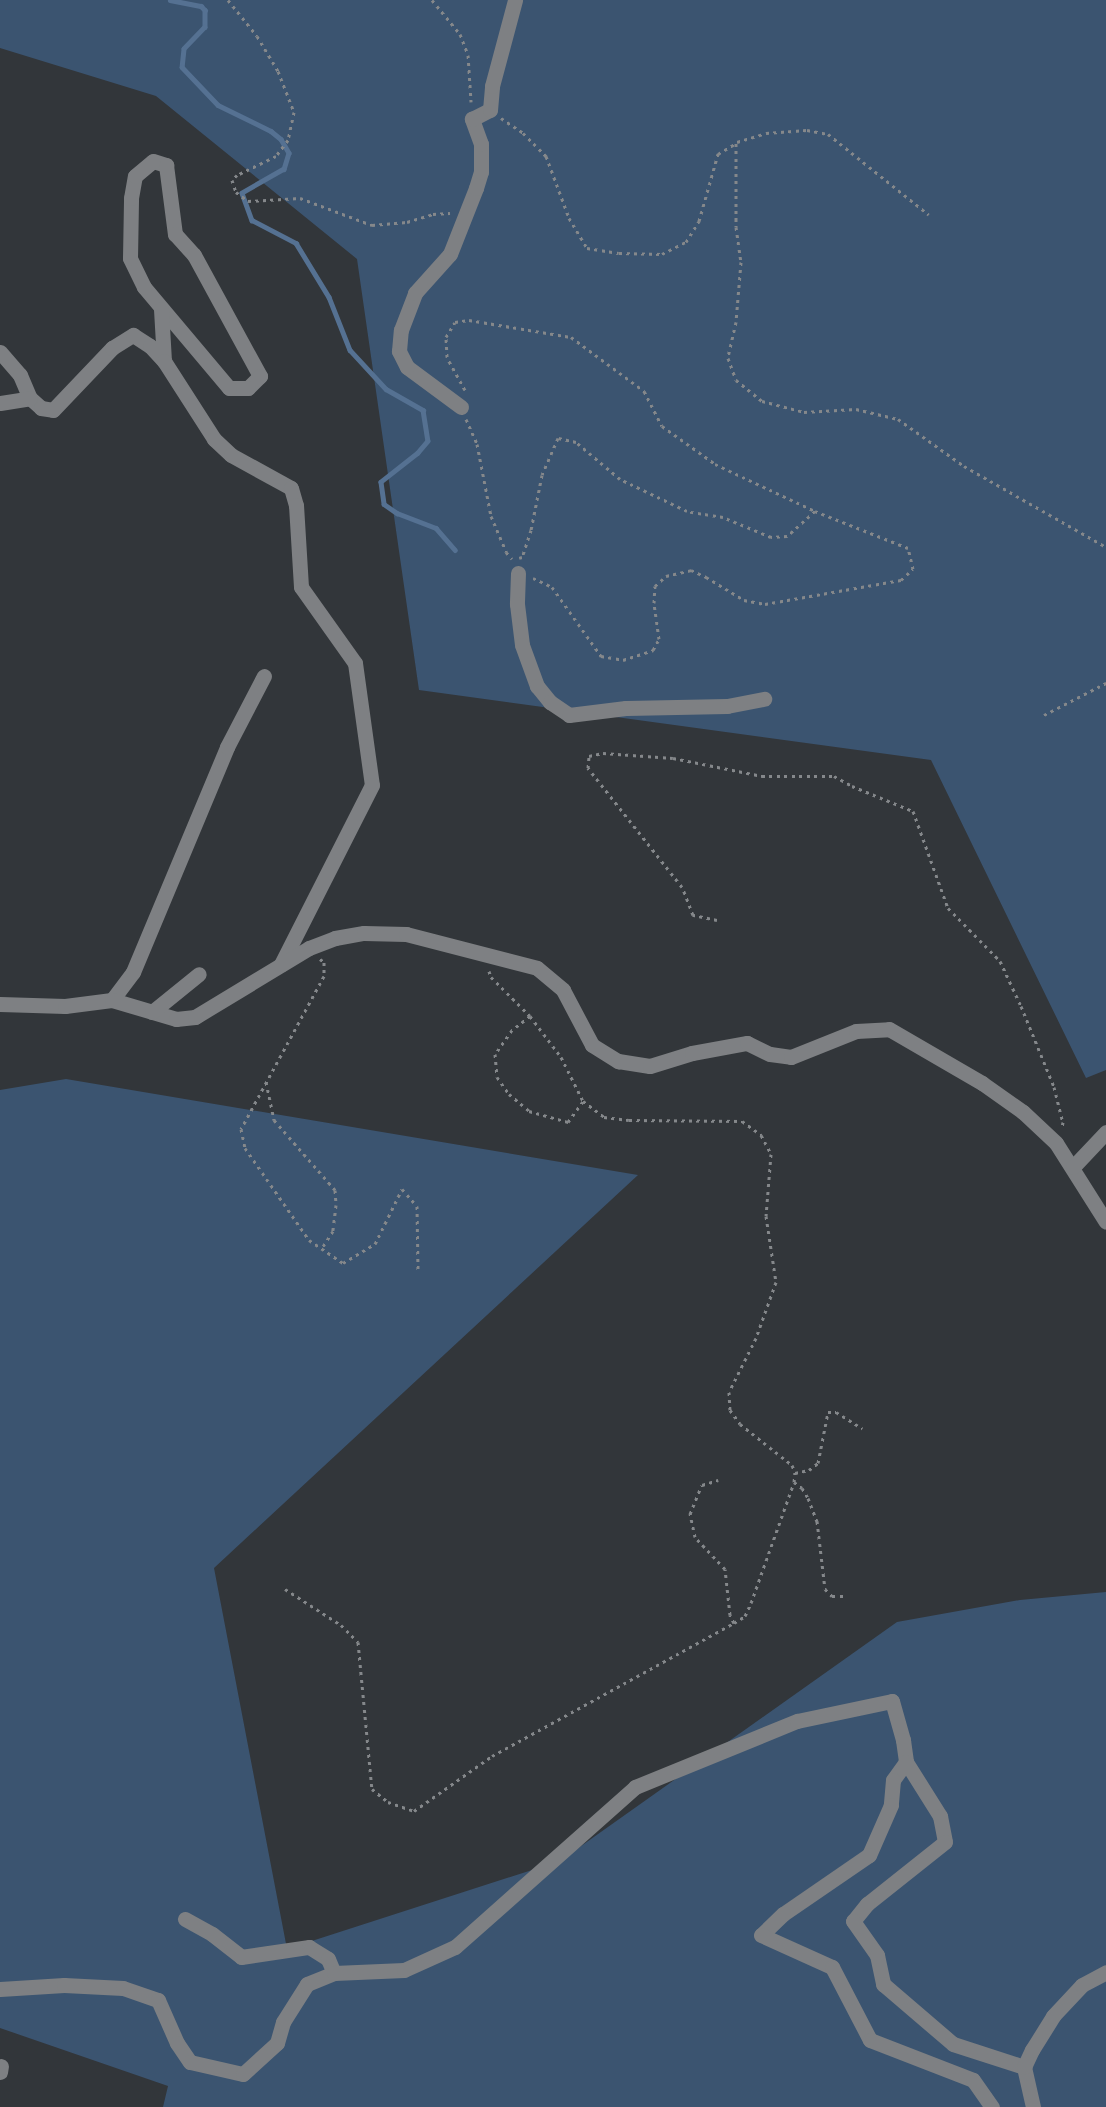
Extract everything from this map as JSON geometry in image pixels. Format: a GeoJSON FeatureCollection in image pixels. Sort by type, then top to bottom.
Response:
{"type":"FeatureCollection","features":[{"type":"Feature","properties":{"kind":"street"},"geometry":{"type":"LineString","coordinates":[[461,407],[407,367],[399,351],[401,330],[415,293],[450,254],[481,172],[481,144],[472,119],[490,110],[492,86],[515,0]]}},
{"type":"Feature","properties":{"kind":"street"},"geometry":{"type":"LineString","coordinates":[[161,309],[229,388],[248,388],[260,376],[194,255],[175,234],[166,165],[153,160],[135,176],[131,198],[130,258],[144,287],[161,309],[164,361]]}},
{"type":"Feature","properties":{"kind":"street"},"geometry":{"type":"LineString","coordinates":[[0,352],[20,375],[30,398],[41,408],[53,410],[112,348],[133,334],[150,346],[164,361],[214,439],[231,455],[291,488],[296,506],[301,587],[355,663],[372,785],[280,966]]}},
{"type":"Feature","properties":{"kind":"street"},"geometry":{"type":"LineString","coordinates":[[0,403],[30,398]]}},
{"type":"Feature","properties":{"kind":"street"},"geometry":{"type":"LineString","coordinates":[[516,567],[517,604],[522,645],[537,686],[550,702],[569,715],[626,708],[727,706],[765,699]]}},
{"type":"Feature","properties":{"kind":"street"},"geometry":{"type":"LineString","coordinates":[[112,1000],[137,963],[228,747],[264,676]]}},
{"type":"Feature","properties":{"kind":"street"},"geometry":{"type":"LineString","coordinates":[[0,1004],[65,1006],[112,1000],[176,1019],[195,1017],[309,948],[335,938],[364,933],[406,934],[537,968],[563,990],[592,1045],[618,1061],[650,1066],[692,1053],[747,1044],[770,1054],[791,1057],[856,1031],[890,1029],[990,1089],[1023,1112],[1056,1143],[1106,1222]]}},
{"type":"Feature","properties":{"kind":"street"},"geometry":{"type":"LineString","coordinates":[[152,1012],[199,974]]}},
{"type":"Feature","properties":{"kind":"street"},"geometry":{"type":"LineString","coordinates":[[1073,1167],[1106,1132]]}},
{"type":"Feature","properties":{"kind":"street"},"geometry":{"type":"LineString","coordinates":[[0,1989],[64,1985],[123,1988],[158,2000],[177,2043],[190,2062],[243,2074],[277,2043],[283,2022],[307,1984],[334,1973],[404,1970],[456,1947],[635,1787],[797,1721],[892,1701],[903,1740],[906,1762],[940,1816],[945,1842],[867,1904],[853,1921],[877,1955],[883,1984],[953,2044],[1024,2067]]}},
{"type":"Feature","properties":{"kind":"street"},"geometry":{"type":"LineString","coordinates":[[906,1762],[893,1780],[891,1805],[869,1855],[783,1914],[761,1935],[832,1967],[870,2040],[973,2080],[992,2107]]}},
{"type":"Feature","properties":{"kind":"street"},"geometry":{"type":"LineString","coordinates":[[185,1919],[212,1934],[241,1957],[309,1947],[328,1959],[334,1973]]}},
{"type":"Feature","properties":{"kind":"street"},"geometry":{"type":"LineString","coordinates":[[1033,2107],[1024,2067],[1053,2016],[1082,1985],[1106,1972]]}},
{"type":"Feature","properties":{"kind":"street"},"geometry":{"type":"LineString","coordinates":[[0,2072],[1,2066]]}},
{"type":"Feature","properties":{"kind":"path"},"geometry":{"type":"LineString","coordinates":[[228,0],[257,36],[278,71],[294,112],[288,140],[276,156],[232,180],[236,192],[248,201],[300,198],[372,225],[407,222],[433,214],[465,213]]}},
{"type":"Feature","properties":{"kind":"path"},"geometry":{"type":"LineString","coordinates":[[432,0],[460,34],[468,56],[472,119]]}},
{"type":"Feature","properties":{"kind":"path"},"geometry":{"type":"LineString","coordinates":[[490,110],[523,133],[546,156],[569,218],[587,248],[619,253],[662,254],[686,242],[699,221],[718,154],[736,143],[766,132],[807,130],[828,134],[929,215]]}},
{"type":"Feature","properties":{"kind":"path"},"geometry":{"type":"LineString","coordinates":[[736,143],[736,227],[741,262],[736,322],[728,358],[736,381],[762,401],[804,412],[856,410],[898,419],[964,466],[1106,547]]}},
{"type":"Feature","properties":{"kind":"path"},"geometry":{"type":"LineString","coordinates":[[469,320],[571,337],[644,391],[662,426],[715,464],[815,511],[908,549],[914,570],[901,580],[765,604],[744,600],[691,570],[666,576],[655,586],[654,603],[659,639],[653,650],[623,660],[601,656],[552,587],[516,567],[506,552],[491,516],[477,444],[461,407],[466,392],[447,357],[446,336],[455,322],[469,320]]}},
{"type":"Feature","properties":{"kind":"path"},"geometry":{"type":"LineString","coordinates":[[516,567],[522,556],[542,475],[558,438],[576,442],[620,480],[687,511],[723,517],[771,537],[787,536],[815,511]]}},
{"type":"Feature","properties":{"kind":"path"},"geometry":{"type":"LineString","coordinates":[[1044,715],[1106,683]]}},
{"type":"Feature","properties":{"kind":"path"},"geometry":{"type":"LineString","coordinates":[[717,920],[693,915],[681,887],[588,768],[589,756],[603,753],[673,758],[762,776],[834,776],[852,786],[913,811],[948,908],[1000,961],[1021,1006],[1054,1087],[1063,1122],[1056,1143]]}},
{"type":"Feature","properties":{"kind":"path"},"geometry":{"type":"LineString","coordinates":[[309,948],[324,962],[324,976],[241,1130],[245,1149],[309,1240],[343,1263],[375,1244],[402,1189],[417,1206],[418,1270]]}},
{"type":"Feature","properties":{"kind":"path"},"geometry":{"type":"LineString","coordinates":[[285,1589],[341,1625],[358,1642],[372,1789],[388,1803],[414,1812],[492,1756],[745,1616],[794,1482],[795,1473],[792,1465],[740,1424],[730,1410],[729,1392],[756,1338],[776,1282],[766,1216],[771,1154],[761,1136],[742,1122],[629,1120],[604,1117],[583,1101],[561,1057],[530,1016],[491,977],[482,952]]}},
{"type":"Feature","properties":{"kind":"path"},"geometry":{"type":"LineString","coordinates":[[530,1016],[512,1030],[495,1054],[497,1077],[509,1094],[529,1111],[568,1122],[583,1101]]}},
{"type":"Feature","properties":{"kind":"path"},"geometry":{"type":"LineString","coordinates":[[266,1082],[273,1120],[335,1190],[333,1231],[322,1248]]}},
{"type":"Feature","properties":{"kind":"path"},"geometry":{"type":"LineString","coordinates":[[795,1473],[809,1470],[818,1462],[828,1412],[836,1412],[862,1428]]}},
{"type":"Feature","properties":{"kind":"path"},"geometry":{"type":"LineString","coordinates":[[718,1480],[702,1485],[690,1514],[695,1538],[725,1569],[730,1615],[734,1623]]}},
{"type":"Feature","properties":{"kind":"path"},"geometry":{"type":"LineString","coordinates":[[794,1482],[802,1488],[808,1498],[817,1521],[825,1589],[832,1596],[846,1596]]}},
{"type":"Feature","properties":{"kind":"shaded area"},"geometry":{"type":"Polygon","coordinates":[[[0,0],[1106,0],[1106,1070],[1086,1078],[931,760],[419,690],[357,259],[156,96],[0,48],[0,0]]]}},
{"type":"Feature","properties":{"kind":"shaded area"},"geometry":{"type":"Polygon","coordinates":[[[66,1079],[638,1175],[214,1568],[287,1949],[560,1861],[897,1622],[1020,1600],[1106,1592],[1106,2107],[163,2107],[168,2086],[0,2028],[0,1090],[66,1079]]]}},
{"type":"Feature","properties":{"kind":"waterway"},"geometry":{"type":"LineString","coordinates":[[170,0],[201,6],[205,10],[205,27],[184,49],[182,67],[218,105],[271,131],[281,139],[289,153],[284,169],[242,193],[252,220],[296,243],[329,297],[350,350],[386,389],[423,410],[428,441],[418,453],[381,482],[384,504],[397,513],[436,528],[455,550]]}}]}
